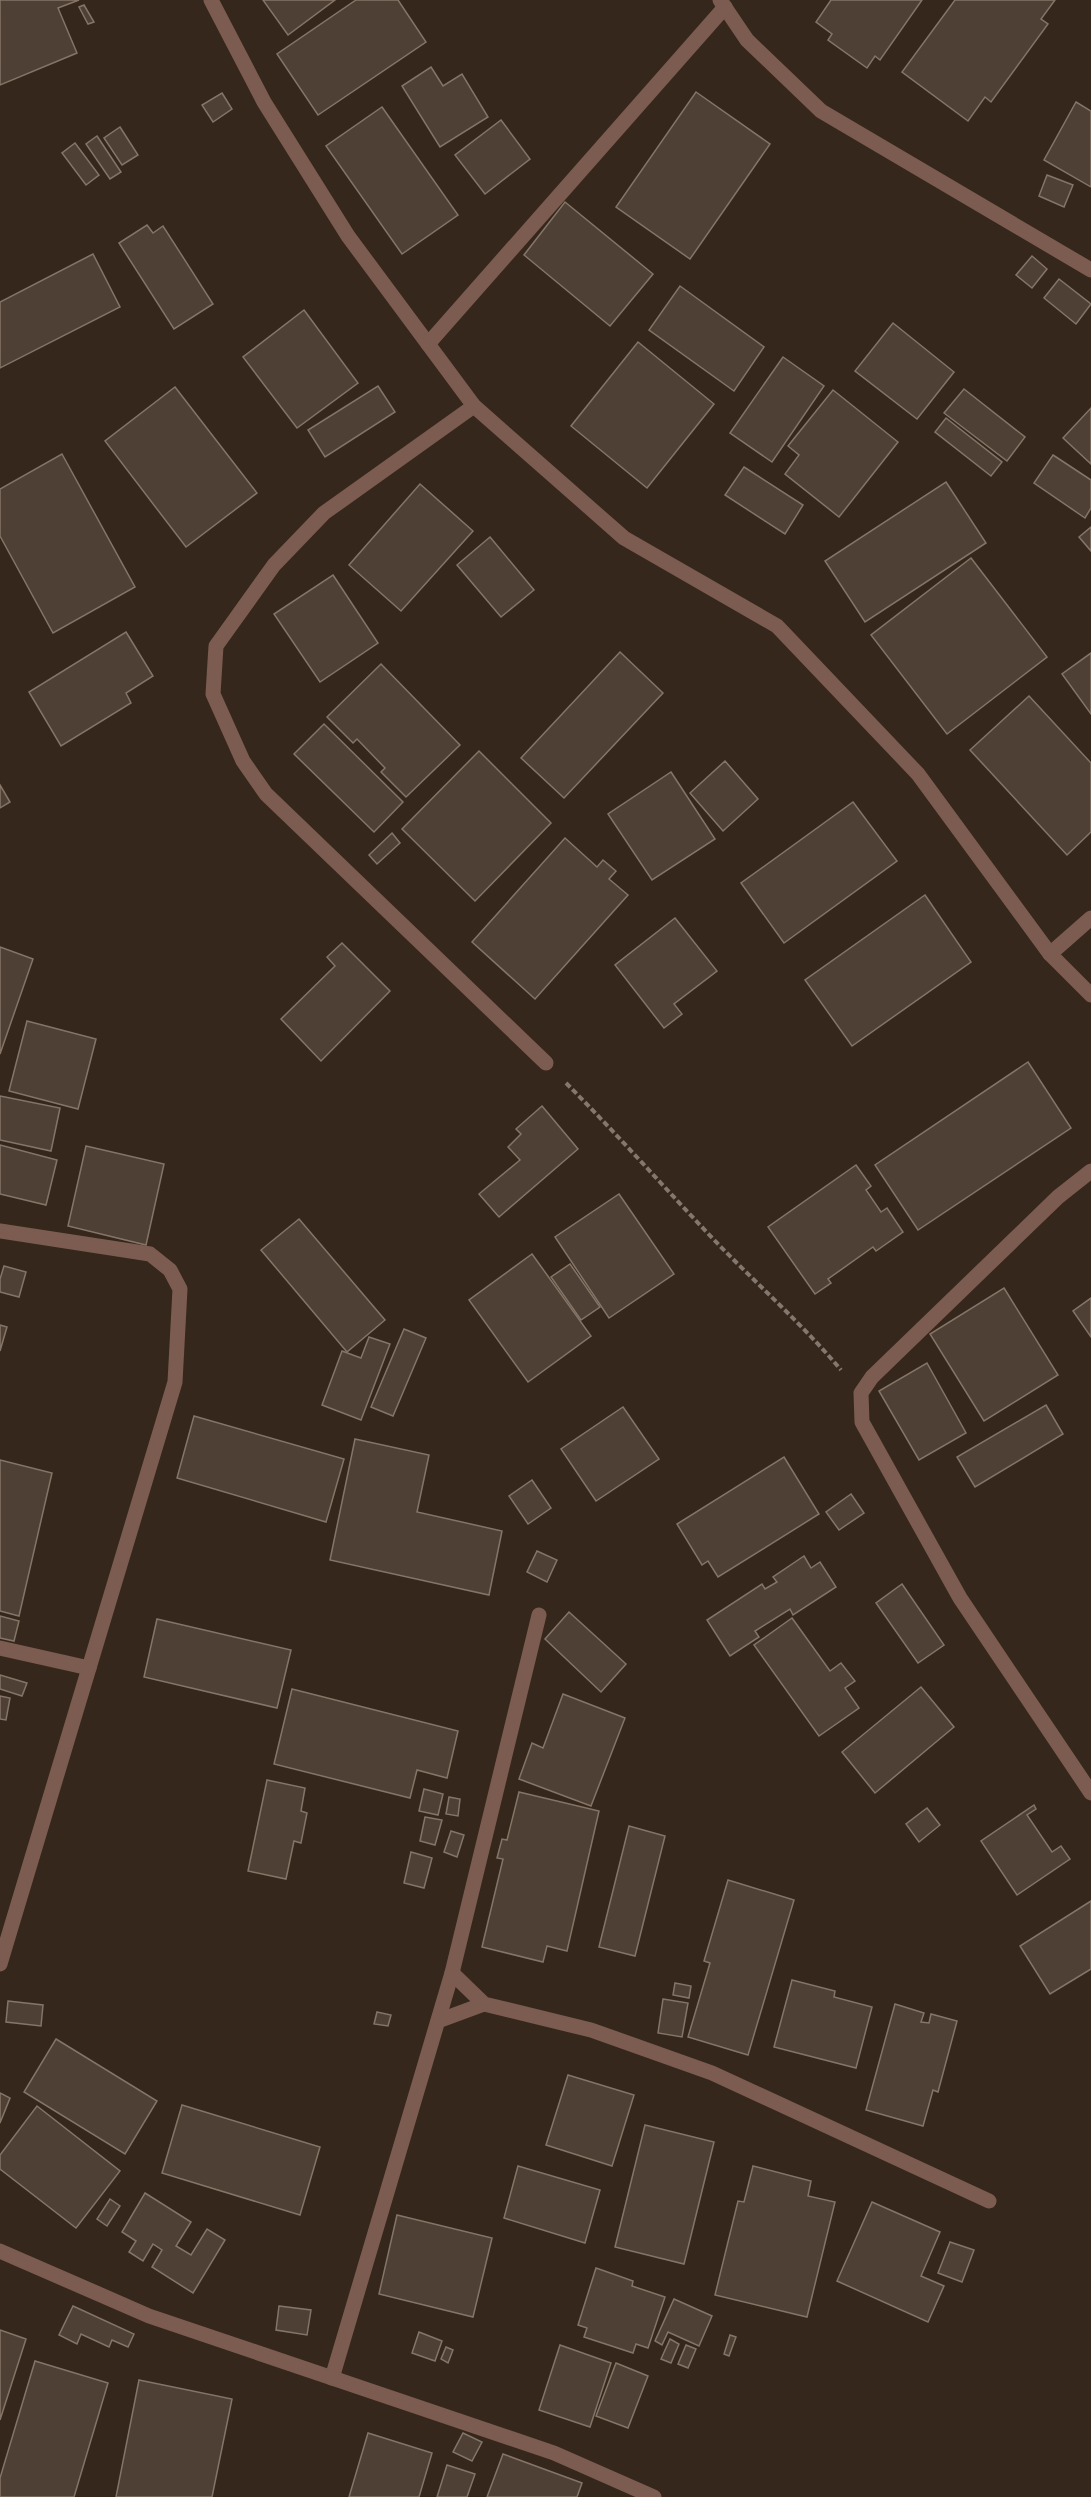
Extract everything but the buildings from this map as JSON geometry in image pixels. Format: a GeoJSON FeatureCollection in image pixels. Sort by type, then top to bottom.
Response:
{"type":"FeatureCollection","features":[{"type":"Feature","properties":{"kind":"street"},"geometry":{"type":"LineString","coordinates":[[212,0],[264,102],[348,236],[474,406],[624,538],[777,626],[918,774],[1050,954],[1091,995]]}},
{"type":"Feature","properties":{"kind":"street"},"geometry":{"type":"LineString","coordinates":[[428,344],[722,4],[747,40],[821,111],[1091,270]]}},
{"type":"Feature","properties":{"kind":"street"},"geometry":{"type":"LineString","coordinates":[[474,406],[324,513],[274,565],[216,646],[213,694],[243,761],[266,794],[546,1064]]}},
{"type":"Feature","properties":{"kind":"street"},"geometry":{"type":"LineString","coordinates":[[1050,954],[1091,918]]}},
{"type":"Feature","properties":{"kind":"street"},"geometry":{"type":"LineString","coordinates":[[1091,1170],[1058,1197],[881,1369],[861,1393],[862,1422],[960,1598],[1091,1793]]}},
{"type":"Feature","properties":{"kind":"street"},"geometry":{"type":"LineString","coordinates":[[0,1230],[150,1254],[170,1270],[180,1289],[175,1382],[0,1964]]}},
{"type":"Feature","properties":{"kind":"street"},"geometry":{"type":"LineString","coordinates":[[332,2378],[452,1973],[539,1615]]}},
{"type":"Feature","properties":{"kind":"street"},"geometry":{"type":"LineString","coordinates":[[0,1648],[89,1668]]}},
{"type":"Feature","properties":{"kind":"street"},"geometry":{"type":"LineString","coordinates":[[452,1973],[484,2004],[591,2030],[712,2073],[989,2201]]}},
{"type":"Feature","properties":{"kind":"street"},"geometry":{"type":"LineString","coordinates":[[438,2020],[484,2004]]}},
{"type":"Feature","properties":{"kind":"street"},"geometry":{"type":"LineString","coordinates":[[0,2251],[149,2316],[554,2453],[654,2497]]}},
{"type":"Feature","properties":{"kind":"path"},"geometry":{"type":"LineString","coordinates":[[546,1064],[616,1133],[719,1245],[823,1348],[861,1393]]}}]}
